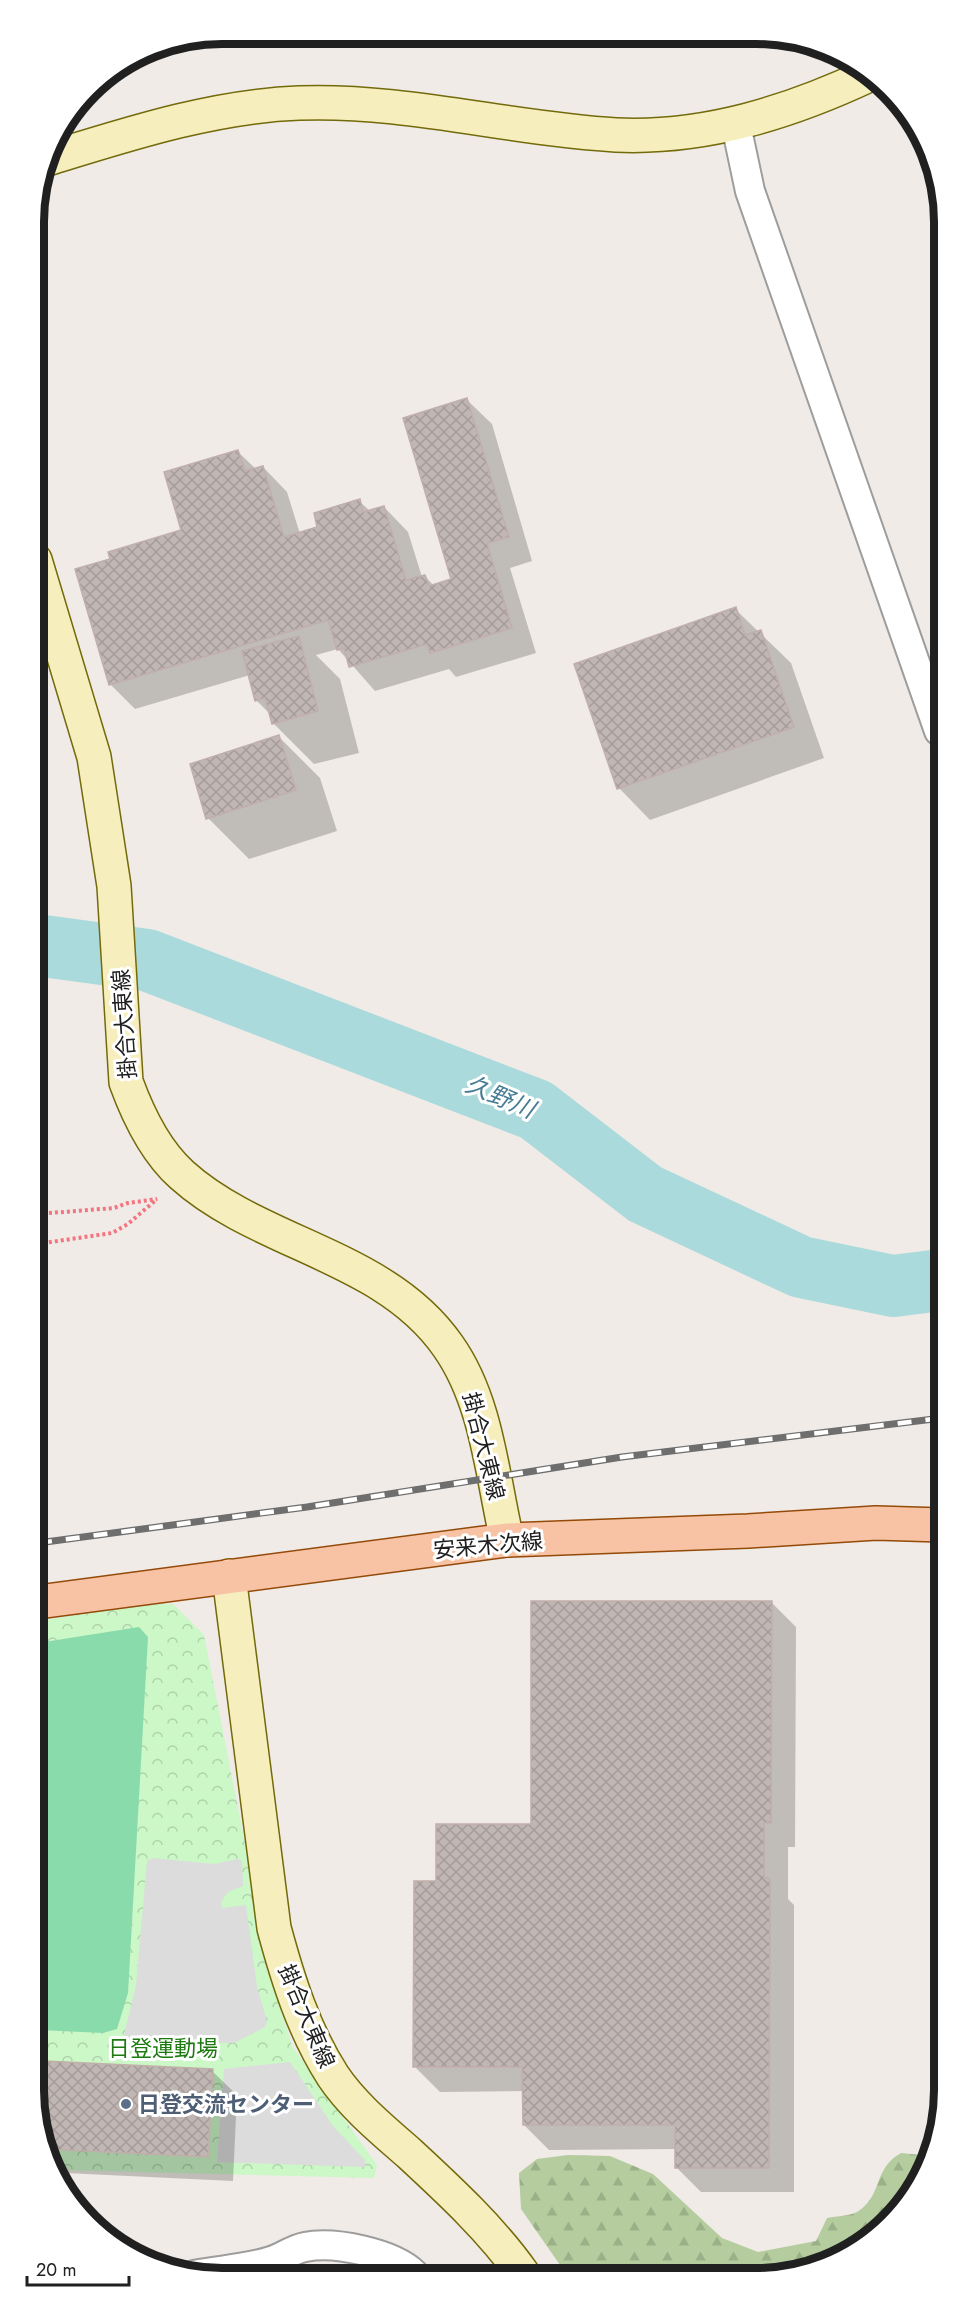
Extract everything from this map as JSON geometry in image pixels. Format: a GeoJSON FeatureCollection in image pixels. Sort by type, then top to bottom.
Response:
{"type":"FeatureCollection","features":[{"type":"Feature","properties":{"kind":"main road"},"geometry":{"type":"LineString","coordinates":[[56,156],[123,136],[226,111],[299,103],[384,105],[559,130],[617,135],[668,134],[736,124],[820,98],[861,79]]}},
{"type":"Feature","properties":{"kind":"main road","name":"掛合大東線"},"geometry":{"type":"LineString","coordinates":[[44,593],[94,757],[114,886],[126,1082],[154,1142],[182,1175],[231,1208],[354,1269],[388,1290],[421,1315],[447,1344],[466,1376],[478,1406],[507,1540]]}},
{"type":"Feature","properties":{"kind":"main road","name":"安来木次線"},"geometry":{"type":"LineString","coordinates":[[44,1601],[507,1540],[748,1532],[876,1523],[933,1525]]}},
{"type":"Feature","properties":{"kind":"main road","name":"掛合大東線"},"geometry":{"type":"LineString","coordinates":[[229,1576],[274,1928],[289,1983],[316,2047],[335,2078],[366,2112],[498,2241],[518,2268]]}},
{"type":"Feature","properties":{"kind":"street"},"geometry":{"type":"LineString","coordinates":[[736,124],[750,190],[934,716]]}},
{"type":"Feature","properties":{"kind":"street"},"geometry":{"type":"LineString","coordinates":[[235,2268],[271,2262],[305,2247],[323,2247],[364,2251],[388,2259],[404,2268]]}},
{"type":"Feature","properties":{"kind":"path"},"geometry":{"type":"LineString","coordinates":[[44,1243],[112,1233],[128,1224],[182,1175]]}},
{"type":"Feature","properties":{"kind":"path"},"geometry":{"type":"LineString","coordinates":[[44,1213],[114,1208],[128,1203],[158,1199]]}},
{"type":"Feature","properties":{"kind":"green space","name":"日登運動場"},"geometry":{"type":"Polygon","coordinates":[[[143,1604],[173,1604],[204,1635],[269,1965],[292,2046],[377,2165],[374,2178],[63,2170],[50,2137],[45,2114],[44,2090],[44,1620],[143,1604]]]}},
{"type":"Feature","properties":{"kind":"green space"},"geometry":{"type":"Polygon","coordinates":[[[139,1627],[148,1637],[128,1993],[117,2029],[103,2033],[44,2030],[44,1642],[139,1627]]]}},
{"type":"Feature","properties":{"kind":"green space"},"geometry":{"type":"Polygon","coordinates":[[[901,2153],[921,2155],[904,2189],[873,2224],[854,2239],[824,2255],[779,2267],[569,2268],[560,2265],[521,2209],[519,2173],[537,2159],[568,2155],[610,2156],[653,2174],[722,2238],[758,2252],[816,2241],[827,2218],[853,2214],[867,2203],[892,2159],[901,2153]]]}},
{"type":"Feature","properties":{"kind":"shaded area"},"geometry":{"type":"Polygon","coordinates":[[[153,1858],[214,1864],[238,1859],[242,1861],[243,1886],[228,1892],[221,1902],[222,1908],[246,1905],[257,1987],[267,2021],[265,2027],[234,2043],[169,2043],[128,2038],[124,2035],[136,1986],[147,1861],[153,1858]]]}},
{"type":"Feature","properties":{"kind":"shaded area"},"geometry":{"type":"Polygon","coordinates":[[[290,2062],[333,2126],[365,2160],[365,2167],[217,2162],[224,2069],[290,2062]]]}},
{"type":"Feature","properties":{"kind":"building"},"geometry":{"type":"Polygon","coordinates":[[[467,398],[509,537],[487,543],[512,628],[430,653],[427,644],[349,667],[344,648],[337,650],[328,620],[109,685],[75,569],[110,559],[108,552],[181,530],[164,472],[238,450],[245,471],[263,466],[284,537],[317,527],[314,513],[360,499],[363,512],[384,506],[406,580],[425,575],[429,586],[451,579],[403,418],[467,398]]]}},
{"type":"Feature","properties":{"kind":"building"},"geometry":{"type":"Polygon","coordinates":[[[736,607],[745,635],[761,630],[794,727],[617,789],[574,664],[736,607]]]}},
{"type":"Feature","properties":{"kind":"building"},"geometry":{"type":"Polygon","coordinates":[[[299,636],[318,711],[272,724],[265,698],[255,701],[242,651],[299,636]]]}},
{"type":"Feature","properties":{"kind":"building"},"geometry":{"type":"Polygon","coordinates":[[[279,735],[296,790],[206,819],[190,764],[279,735]]]}},
{"type":"Feature","properties":{"kind":"building"},"geometry":{"type":"Polygon","coordinates":[[[531,1601],[772,1601],[771,1823],[764,1823],[764,1877],[770,1879],[769,2168],[675,2168],[675,2125],[523,2125],[522,2067],[413,2067],[414,1881],[436,1881],[436,1824],[531,1824],[531,1601]]]}},
{"type":"Feature","properties":{"kind":"building","name":"日登交流センター"},"geometry":{"type":"Polygon","coordinates":[[[44,2061],[213,2069],[208,2157],[54,2149],[45,2114],[44,2061]]]}},
{"type":"Feature","properties":{"kind":"waterway","name":"久野川"},"geometry":{"type":"LineString","coordinates":[[44,946],[147,960],[536,1110],[645,1194],[801,1267],[893,1286],[933,1281]]}},
{"type":"Feature","properties":{"kind":"railway"},"geometry":{"type":"LineString","coordinates":[[44,1542],[307,1507],[622,1457],[933,1419]]}},
{"type":"Feature","properties":{"kind":"place","name":"日登交流センター"},"geometry":{"type":"Point","coordinates":[126,2104]}}]}
